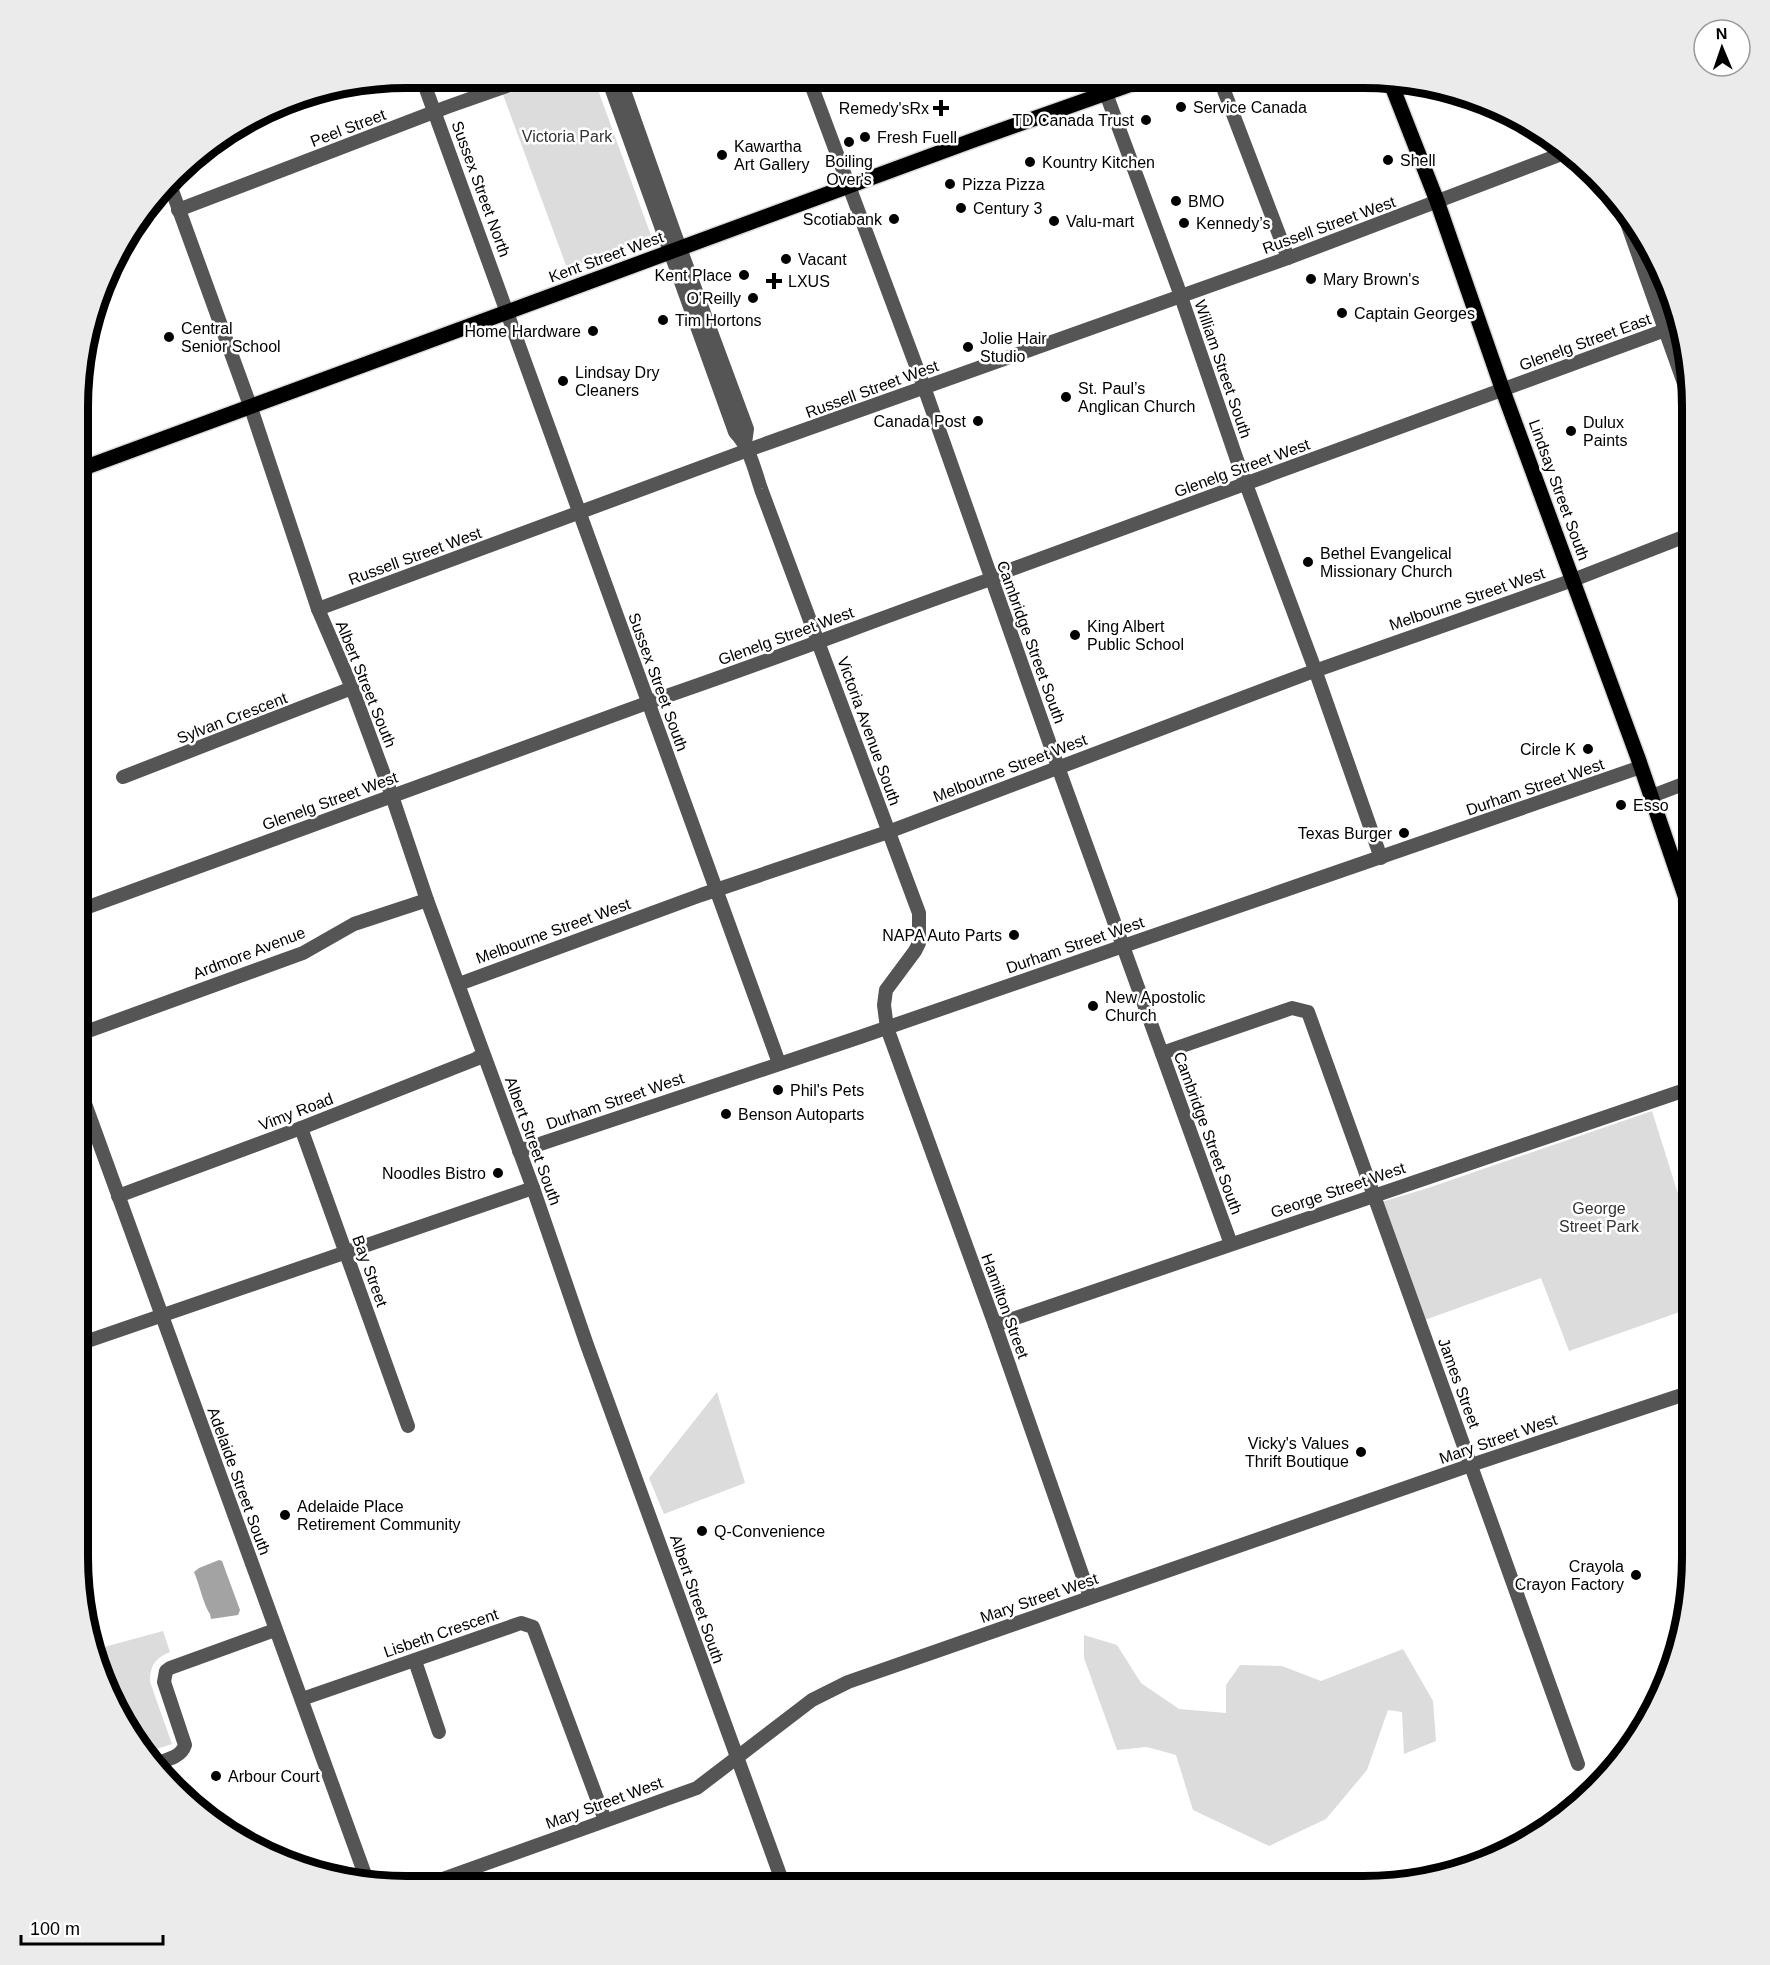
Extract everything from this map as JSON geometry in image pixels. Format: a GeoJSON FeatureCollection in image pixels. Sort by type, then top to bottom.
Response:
{"type":"FeatureCollection","features":[{"type":"Feature","properties":{"kind":"main road","name":"Kent Street West"},"geometry":{"type":"LineString","coordinates":[[88,466],[849,187],[1100,88]]}},
{"type":"Feature","properties":{"kind":"main road","name":"Lindsay Street South"},"geometry":{"type":"LineString","coordinates":[[1394,90],[1437,201],[1502,388],[1652,796],[1682,886]]}},
{"type":"Feature","properties":{"kind":"street","name":"Sussex Street North"},"geometry":{"type":"LineString","coordinates":[[426,88],[508,312]]}},
{"type":"Feature","properties":{"kind":"street","name":"Peel Street"},"geometry":{"type":"LineString","coordinates":[[178,210],[501,88]]}},
{"type":"Feature","properties":{"kind":"street"},"geometry":{"type":"LineString","coordinates":[[612,88],[675,251]]}},
{"type":"Feature","properties":{"kind":"street"},"geometry":{"type":"LineString","coordinates":[[623,88],[675,251]]}},
{"type":"Feature","properties":{"kind":"street","name":"Cambridge Street South"},"geometry":{"type":"LineString","coordinates":[[812,88],[924,387],[1058,767],[1231,1245]]}},
{"type":"Feature","properties":{"kind":"street","name":"William Street South"},"geometry":{"type":"LineString","coordinates":[[1103,88],[1381,858]]}},
{"type":"Feature","properties":{"kind":"street"},"geometry":{"type":"LineString","coordinates":[[1223,88],[1288,258]]}},
{"type":"Feature","properties":{"kind":"street","name":"Russell Street West"},"geometry":{"type":"LineString","coordinates":[[318,609],[580,513],[747,447],[1288,258],[1558,155]]}},
{"type":"Feature","properties":{"kind":"street","name":"Albert Street South"},"geometry":{"type":"LineString","coordinates":[[172,192],[251,408],[318,609],[352,688],[392,796],[427,900],[780,1876]]}},
{"type":"Feature","properties":{"kind":"street"},"geometry":{"type":"LineString","coordinates":[[1631,236],[1680,371]]}},
{"type":"Feature","properties":{"kind":"street","name":"Victoria Avenue South"},"geometry":{"type":"LineString","coordinates":[[675,251],[735,432],[747,447],[919,913],[920,934],[915,951],[886,990],[884,1005],[887,1028]]}},
{"type":"Feature","properties":{"kind":"street","name":"Sussex Street South"},"geometry":{"type":"LineString","coordinates":[[508,312],[779,1063]]}},
{"type":"Feature","properties":{"kind":"street","name":"Glenelg Street East"},"geometry":{"type":"LineString","coordinates":[[1502,388],[1672,328]]}},
{"type":"Feature","properties":{"kind":"street","name":"Glenelg Street West"},"geometry":{"type":"LineString","coordinates":[[88,907],[648,702],[745,670],[1502,388]]}},
{"type":"Feature","properties":{"kind":"street","name":"Melbourne Street West"},"geometry":{"type":"LineString","coordinates":[[459,984],[716,890],[888,832],[1315,670],[1573,580],[1682,538]]}},
{"type":"Feature","properties":{"kind":"street","name":"Sylvan Crescent"},"geometry":{"type":"LineString","coordinates":[[123,777],[352,688]]}},
{"type":"Feature","properties":{"kind":"street","name":"Durham Street West"},"geometry":{"type":"LineString","coordinates":[[519,1151],[887,1028],[1641,767]]}},
{"type":"Feature","properties":{"kind":"street"},"geometry":{"type":"LineString","coordinates":[[1652,796],[1682,784]]}},
{"type":"Feature","properties":{"kind":"street","name":"Ardmore Avenue"},"geometry":{"type":"LineString","coordinates":[[88,1031],[303,953],[354,924],[427,900]]}},
{"type":"Feature","properties":{"kind":"street","name":"James Street"},"geometry":{"type":"LineString","coordinates":[[1162,1053],[1292,1008],[1308,1012],[1578,1764]]}},
{"type":"Feature","properties":{"kind":"street","name":"Hamilton Street"},"geometry":{"type":"LineString","coordinates":[[887,1028],[995,1325],[1090,1597]]}},
{"type":"Feature","properties":{"kind":"street","name":"Vimy Road"},"geometry":{"type":"LineString","coordinates":[[118,1196],[301,1128],[477,1059],[483,1054]]}},
{"type":"Feature","properties":{"kind":"street","name":"George Street West"},"geometry":{"type":"LineString","coordinates":[[995,1325],[1682,1091]]}},
{"type":"Feature","properties":{"kind":"street","name":"Adelaide Street South"},"geometry":{"type":"LineString","coordinates":[[88,1112],[365,1874]]}},
{"type":"Feature","properties":{"kind":"street","name":"Bay Street"},"geometry":{"type":"LineString","coordinates":[[301,1128],[408,1426]]}},
{"type":"Feature","properties":{"kind":"street"},"geometry":{"type":"LineString","coordinates":[[88,1341],[533,1188]]}},
{"type":"Feature","properties":{"kind":"street","name":"Mary Street West"},"geometry":{"type":"LineString","coordinates":[[451,1876],[697,1788],[812,1700],[848,1682],[1471,1465],[1682,1395]]}},
{"type":"Feature","properties":{"kind":"street","name":"Lisbeth Crescent"},"geometry":{"type":"LineString","coordinates":[[302,1699],[521,1623],[533,1627],[605,1820]]}},
{"type":"Feature","properties":{"kind":"street"},"geometry":{"type":"LineString","coordinates":[[162,1761],[177,1756],[185,1749],[164,1682],[166,1671],[275,1630]]}},
{"type":"Feature","properties":{"kind":"street"},"geometry":{"type":"LineString","coordinates":[[415,1661],[439,1732]]}},
{"type":"Feature","properties":{"kind":"green space","name":"Victoria Park"},"geometry":{"type":"Polygon","coordinates":[[[513,88],[597,88],[652,238],[567,268],[502,92],[513,88]]]}},
{"type":"Feature","properties":{"kind":"green space","name":"George Street Park"},"geometry":{"type":"Polygon","coordinates":[[[1652,1111],[1682,1206],[1682,1311],[1569,1351],[1541,1278],[1419,1322],[1378,1203],[1652,1111]]]}},
{"type":"Feature","properties":{"kind":"green space"},"geometry":{"type":"Polygon","coordinates":[[[717,1392],[745,1483],[664,1514],[649,1478],[717,1392]]]}},
{"type":"Feature","properties":{"kind":"green space"},"geometry":{"type":"Polygon","coordinates":[[[163,1631],[170,1652],[154,1663],[150,1682],[172,1744],[153,1750],[121,1699],[101,1648],[163,1631]]]}},
{"type":"Feature","properties":{"kind":"green space"},"geometry":{"type":"Polygon","coordinates":[[[1084,1635],[1117,1645],[1141,1683],[1179,1709],[1226,1713],[1226,1685],[1240,1665],[1282,1666],[1321,1681],[1403,1649],[1433,1701],[1436,1741],[1404,1754],[1402,1712],[1388,1710],[1367,1770],[1326,1819],[1269,1846],[1193,1810],[1176,1755],[1147,1747],[1117,1750],[1084,1658],[1084,1635]]]}},
{"type":"Feature","properties":{"kind":"shaded area"},"geometry":{"type":"Polygon","coordinates":[[[219,1560],[222,1561],[240,1610],[238,1615],[211,1619],[194,1572],[219,1560]]]}},
{"type":"Feature","properties":{"kind":"place","name":"Service Canada"},"geometry":{"type":"Point","coordinates":[1181,107]}},
{"type":"Feature","properties":{"kind":"place","name":"Remedy'sRx"},"geometry":{"type":"Point","coordinates":[941,108]}},
{"type":"Feature","properties":{"kind":"place","name":"TD Canada Trust"},"geometry":{"type":"Point","coordinates":[1146,120]}},
{"type":"Feature","properties":{"kind":"place","name":"Fresh Fuell"},"geometry":{"type":"Point","coordinates":[865,137]}},
{"type":"Feature","properties":{"kind":"place","name":"Boiling Over's"},"geometry":{"type":"Point","coordinates":[849,142]}},
{"type":"Feature","properties":{"kind":"place","name":"Kawartha Art Gallery"},"geometry":{"type":"Point","coordinates":[722,155]}},
{"type":"Feature","properties":{"kind":"place","name":"Shell"},"geometry":{"type":"Point","coordinates":[1388,160]}},
{"type":"Feature","properties":{"kind":"place","name":"Kountry Kitchen"},"geometry":{"type":"Point","coordinates":[1030,162]}},
{"type":"Feature","properties":{"kind":"place","name":"Pizza Pizza"},"geometry":{"type":"Point","coordinates":[950,184]}},
{"type":"Feature","properties":{"kind":"place","name":"BMO"},"geometry":{"type":"Point","coordinates":[1176,201]}},
{"type":"Feature","properties":{"kind":"place","name":"Century 3"},"geometry":{"type":"Point","coordinates":[961,208]}},
{"type":"Feature","properties":{"kind":"place","name":"Scotiabank"},"geometry":{"type":"Point","coordinates":[894,219]}},
{"type":"Feature","properties":{"kind":"place","name":"Valu-mart"},"geometry":{"type":"Point","coordinates":[1054,221]}},
{"type":"Feature","properties":{"kind":"place","name":"Kennedy’s"},"geometry":{"type":"Point","coordinates":[1184,223]}},
{"type":"Feature","properties":{"kind":"place","name":"Vacant"},"geometry":{"type":"Point","coordinates":[786,259]}},
{"type":"Feature","properties":{"kind":"place","name":"Kent Place"},"geometry":{"type":"Point","coordinates":[744,275]}},
{"type":"Feature","properties":{"kind":"place","name":"Mary Brown's"},"geometry":{"type":"Point","coordinates":[1311,279]}},
{"type":"Feature","properties":{"kind":"place","name":"LXUS"},"geometry":{"type":"Point","coordinates":[774,281]}},
{"type":"Feature","properties":{"kind":"place","name":"O'Reilly"},"geometry":{"type":"Point","coordinates":[753,298]}},
{"type":"Feature","properties":{"kind":"place","name":"Captain Georges"},"geometry":{"type":"Point","coordinates":[1342,313]}},
{"type":"Feature","properties":{"kind":"place","name":"Tim Hortons"},"geometry":{"type":"Point","coordinates":[663,320]}},
{"type":"Feature","properties":{"kind":"place","name":"Home Hardware"},"geometry":{"type":"Point","coordinates":[593,331]}},
{"type":"Feature","properties":{"kind":"place","name":"Central Senior School"},"geometry":{"type":"Point","coordinates":[169,337]}},
{"type":"Feature","properties":{"kind":"place","name":"Jolie Hair Studio"},"geometry":{"type":"Point","coordinates":[968,347]}},
{"type":"Feature","properties":{"kind":"place","name":"Lindsay Dry Cleaners"},"geometry":{"type":"Point","coordinates":[563,381]}},
{"type":"Feature","properties":{"kind":"place","name":"St. Paul’s Anglican Church"},"geometry":{"type":"Point","coordinates":[1066,397]}},
{"type":"Feature","properties":{"kind":"place","name":"Canada Post"},"geometry":{"type":"Point","coordinates":[978,421]}},
{"type":"Feature","properties":{"kind":"place","name":"Dulux Paints"},"geometry":{"type":"Point","coordinates":[1571,431]}},
{"type":"Feature","properties":{"kind":"place","name":"Bethel Evangelical Missionary Church"},"geometry":{"type":"Point","coordinates":[1308,562]}},
{"type":"Feature","properties":{"kind":"place","name":"King Albert Public School"},"geometry":{"type":"Point","coordinates":[1075,635]}},
{"type":"Feature","properties":{"kind":"place","name":"Circle K"},"geometry":{"type":"Point","coordinates":[1588,749]}},
{"type":"Feature","properties":{"kind":"place","name":"Esso"},"geometry":{"type":"Point","coordinates":[1621,805]}},
{"type":"Feature","properties":{"kind":"place","name":"Texas Burger"},"geometry":{"type":"Point","coordinates":[1404,833]}},
{"type":"Feature","properties":{"kind":"place","name":"NAPA Auto Parts"},"geometry":{"type":"Point","coordinates":[1014,935]}},
{"type":"Feature","properties":{"kind":"place","name":"New Apostolic Church"},"geometry":{"type":"Point","coordinates":[1093,1006]}},
{"type":"Feature","properties":{"kind":"place","name":"Phil's Pets"},"geometry":{"type":"Point","coordinates":[778,1090]}},
{"type":"Feature","properties":{"kind":"place","name":"Benson Autoparts"},"geometry":{"type":"Point","coordinates":[726,1114]}},
{"type":"Feature","properties":{"kind":"place","name":"Noodles Bistro"},"geometry":{"type":"Point","coordinates":[498,1173]}},
{"type":"Feature","properties":{"kind":"place","name":"Vicky's Values Thrift Boutique"},"geometry":{"type":"Point","coordinates":[1361,1452]}},
{"type":"Feature","properties":{"kind":"place","name":"Adelaide Place Retirement Community"},"geometry":{"type":"Point","coordinates":[285,1515]}},
{"type":"Feature","properties":{"kind":"place","name":"Q-Convenience"},"geometry":{"type":"Point","coordinates":[702,1531]}},
{"type":"Feature","properties":{"kind":"place","name":"Crayola Crayon Factory"},"geometry":{"type":"Point","coordinates":[1636,1575]}},
{"type":"Feature","properties":{"kind":"place","name":"Arbour Court"},"geometry":{"type":"Point","coordinates":[216,1776]}}]}
